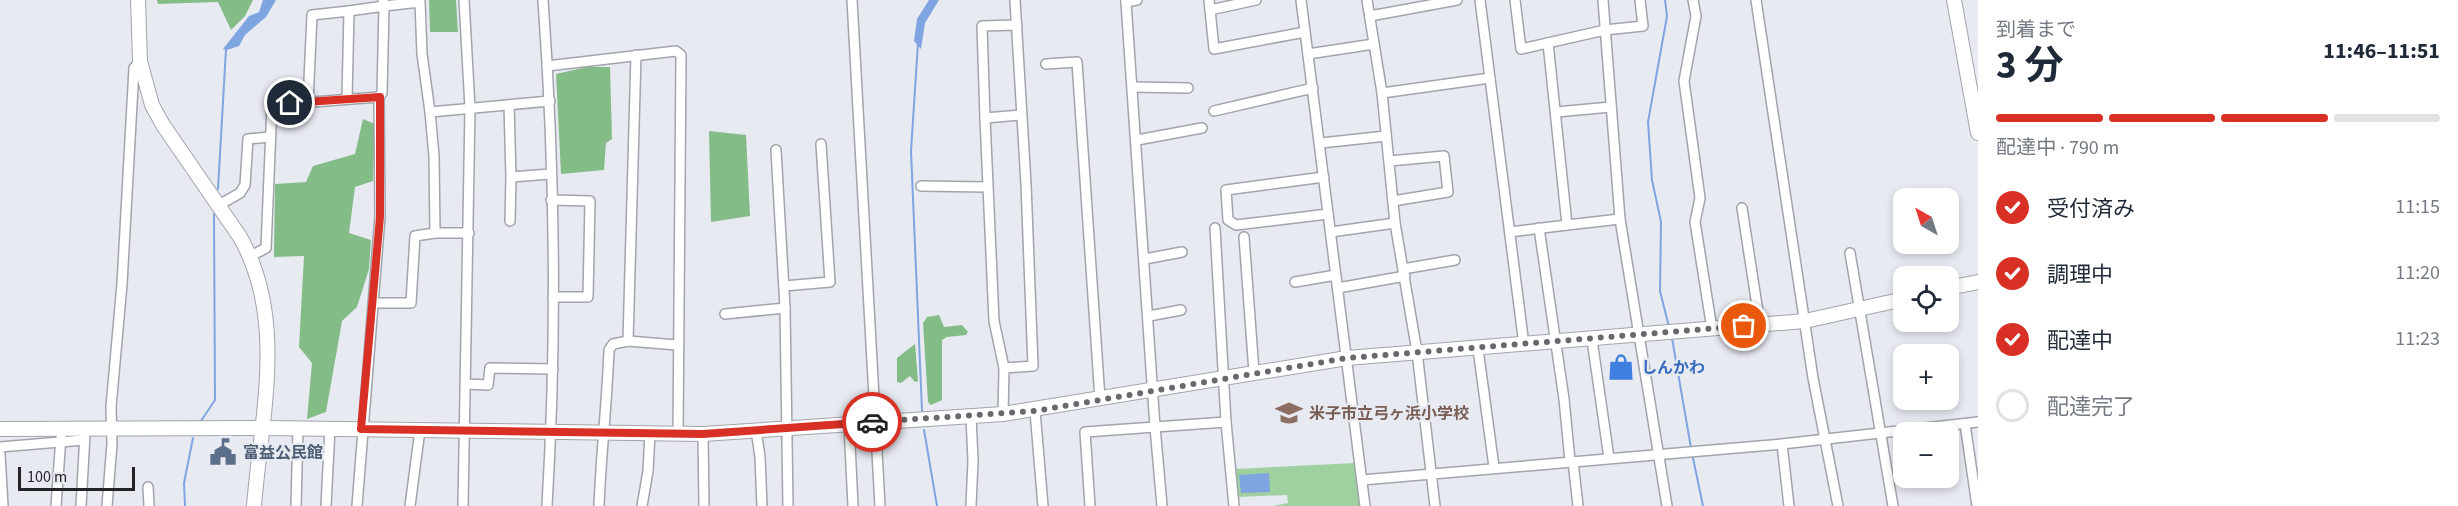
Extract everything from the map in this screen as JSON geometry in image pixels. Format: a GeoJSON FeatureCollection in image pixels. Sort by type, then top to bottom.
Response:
{"type":"FeatureCollection","features":[{"type":"Feature","properties":{"kind":"street"},"geometry":{"type":"LineString","coordinates":[[138,0],[140,61],[152,105],[251,256],[266,312],[265,428],[254,506]]}},
{"type":"Feature","properties":{"kind":"street"},"geometry":{"type":"LineString","coordinates":[[463,506],[470,108],[464,0]]}},
{"type":"Feature","properties":{"kind":"street"},"geometry":{"type":"LineString","coordinates":[[543,0],[550,101],[553,297],[552,432],[548,506]]}},
{"type":"Feature","properties":{"kind":"street"},"geometry":{"type":"LineString","coordinates":[[852,0],[880,506]]}},
{"type":"Feature","properties":{"kind":"street"},"geometry":{"type":"LineString","coordinates":[[1004,368],[1033,366],[1026,184],[1020,115],[1015,0]]}},
{"type":"Feature","properties":{"kind":"street"},"geometry":{"type":"LineString","coordinates":[[1137,0],[1126,1],[1162,506]]}},
{"type":"Feature","properties":{"kind":"street"},"geometry":{"type":"LineString","coordinates":[[1256,0],[1209,5],[1214,49],[1305,32]]}},
{"type":"Feature","properties":{"kind":"street"},"geometry":{"type":"LineString","coordinates":[[1301,0],[1321,143],[1365,506]]}},
{"type":"Feature","properties":{"kind":"street"},"geometry":{"type":"LineString","coordinates":[[1368,0],[1382,93],[1395,223],[1417,352],[1435,506]]}},
{"type":"Feature","properties":{"kind":"street"},"geometry":{"type":"LineString","coordinates":[[1370,16],[1457,0]]}},
{"type":"Feature","properties":{"kind":"street"},"geometry":{"type":"LineString","coordinates":[[1480,0],[1524,345]]}},
{"type":"Feature","properties":{"kind":"street"},"geometry":{"type":"LineString","coordinates":[[1515,0],[1521,49],[1605,30],[1643,26],[1640,0]]}},
{"type":"Feature","properties":{"kind":"street"},"geometry":{"type":"LineString","coordinates":[[1603,0],[1620,219],[1667,506]]}},
{"type":"Feature","properties":{"kind":"street"},"geometry":{"type":"LineString","coordinates":[[1693,0],[1696,16],[1684,81],[1700,198],[1695,222],[1712,329]]}},
{"type":"Feature","properties":{"kind":"street"},"geometry":{"type":"LineString","coordinates":[[1756,0],[1779,163],[1839,506]]}},
{"type":"Feature","properties":{"kind":"street"},"geometry":{"type":"LineString","coordinates":[[1954,0],[1978,133]]}},
{"type":"Feature","properties":{"kind":"street"},"geometry":{"type":"LineString","coordinates":[[308,102],[312,15],[349,11],[383,3],[420,2],[422,54],[434,156],[435,233]]}},
{"type":"Feature","properties":{"kind":"street"},"geometry":{"type":"LineString","coordinates":[[357,506],[361,429],[380,217],[383,3]]}},
{"type":"Feature","properties":{"kind":"street"},"geometry":{"type":"LineString","coordinates":[[347,99],[349,11]]}},
{"type":"Feature","properties":{"kind":"street"},"geometry":{"type":"LineString","coordinates":[[1003,414],[1004,368],[994,321],[986,187],[982,26],[1017,25]]}},
{"type":"Feature","properties":{"kind":"street"},"geometry":{"type":"LineString","coordinates":[[1548,43],[1567,225]]}},
{"type":"Feature","properties":{"kind":"street"},"geometry":{"type":"LineString","coordinates":[[1308,54],[1374,44]]}},
{"type":"Feature","properties":{"kind":"street"},"geometry":{"type":"LineString","coordinates":[[547,66],[676,51],[681,55],[678,434]]}},
{"type":"Feature","properties":{"kind":"street"},"geometry":{"type":"LineString","coordinates":[[628,341],[636,56]]}},
{"type":"Feature","properties":{"kind":"street"},"geometry":{"type":"LineString","coordinates":[[107,506],[134,68],[140,61]]}},
{"type":"Feature","properties":{"kind":"street"},"geometry":{"type":"LineString","coordinates":[[1046,64],[1077,62],[1100,399]]}},
{"type":"Feature","properties":{"kind":"street"},"geometry":{"type":"LineString","coordinates":[[1382,93],[1490,78]]}},
{"type":"Feature","properties":{"kind":"street"},"geometry":{"type":"LineString","coordinates":[[1133,87],[1188,88]]}},
{"type":"Feature","properties":{"kind":"street"},"geometry":{"type":"LineString","coordinates":[[1214,111],[1313,88]]}},
{"type":"Feature","properties":{"kind":"street"},"geometry":{"type":"LineString","coordinates":[[251,256],[266,248],[272,105],[380,97]]}},
{"type":"Feature","properties":{"kind":"street"},"geometry":{"type":"LineString","coordinates":[[430,112],[550,101]]}},
{"type":"Feature","properties":{"kind":"street"},"geometry":{"type":"LineString","coordinates":[[508,105],[510,220]]}},
{"type":"Feature","properties":{"kind":"street"},"geometry":{"type":"LineString","coordinates":[[1556,112],[1611,107]]}},
{"type":"Feature","properties":{"kind":"street"},"geometry":{"type":"LineString","coordinates":[[985,118],[1020,115]]}},
{"type":"Feature","properties":{"kind":"street"},"geometry":{"type":"LineString","coordinates":[[1137,140],[1202,128]]}},
{"type":"Feature","properties":{"kind":"street"},"geometry":{"type":"LineString","coordinates":[[1321,143],[1386,136]]}},
{"type":"Feature","properties":{"kind":"street"},"geometry":{"type":"LineString","coordinates":[[219,205],[240,193],[245,185],[248,138],[270,137]]}},
{"type":"Feature","properties":{"kind":"street"},"geometry":{"type":"LineString","coordinates":[[784,286],[830,282],[821,144]]}},
{"type":"Feature","properties":{"kind":"street"},"geometry":{"type":"LineString","coordinates":[[776,150],[785,308],[788,506]]}},
{"type":"Feature","properties":{"kind":"street"},"geometry":{"type":"LineString","coordinates":[[1389,161],[1444,156],[1448,192],[1393,201]]}},
{"type":"Feature","properties":{"kind":"street"},"geometry":{"type":"LineString","coordinates":[[511,177],[550,174]]}},
{"type":"Feature","properties":{"kind":"street"},"geometry":{"type":"LineString","coordinates":[[1324,177],[1226,190],[1228,220],[1236,225],[1328,214]]}},
{"type":"Feature","properties":{"kind":"street"},"geometry":{"type":"LineString","coordinates":[[921,186],[986,187]]}},
{"type":"Feature","properties":{"kind":"street"},"geometry":{"type":"LineString","coordinates":[[551,200],[590,201],[588,297],[553,297]]}},
{"type":"Feature","properties":{"kind":"street"},"geometry":{"type":"LineString","coordinates":[[1742,208],[1760,325]]}},
{"type":"Feature","properties":{"kind":"street"},"geometry":{"type":"LineString","coordinates":[[1510,232],[1620,219]]}},
{"type":"Feature","properties":{"kind":"street"},"geometry":{"type":"LineString","coordinates":[[1331,232],[1395,223]]}},
{"type":"Feature","properties":{"kind":"street"},"geometry":{"type":"LineString","coordinates":[[1215,228],[1226,422],[1234,506]]}},
{"type":"Feature","properties":{"kind":"street"},"geometry":{"type":"LineString","coordinates":[[1539,228],[1578,506]]}},
{"type":"Feature","properties":{"kind":"street"},"geometry":{"type":"LineString","coordinates":[[374,303],[411,303],[415,236],[435,233],[469,233]]}},
{"type":"Feature","properties":{"kind":"street"},"geometry":{"type":"LineString","coordinates":[[1244,237],[1254,372]]}},
{"type":"Feature","properties":{"kind":"street"},"geometry":{"type":"LineString","coordinates":[[1145,259],[1182,252]]}},
{"type":"Feature","properties":{"kind":"street"},"geometry":{"type":"LineString","coordinates":[[1850,253],[1893,506]]}},
{"type":"Feature","properties":{"kind":"street"},"geometry":{"type":"LineString","coordinates":[[1338,288],[1455,260]]}},
{"type":"Feature","properties":{"kind":"street"},"geometry":{"type":"LineString","coordinates":[[1295,282],[1336,275]]}},
{"type":"Feature","properties":{"kind":"street"},"geometry":{"type":"LineString","coordinates":[[1959,286],[1978,282]]}},
{"type":"Feature","properties":{"kind":"street"},"geometry":{"type":"LineString","coordinates":[[0,447],[111,429],[330,428],[703,434],[1003,414],[1035,411],[1223,377],[1347,358],[1805,321],[1893,302]]}},
{"type":"Feature","properties":{"kind":"street"},"geometry":{"type":"LineString","coordinates":[[725,314],[785,308]]}},
{"type":"Feature","properties":{"kind":"street"},"geometry":{"type":"LineString","coordinates":[[1149,316],[1181,310]]}},
{"type":"Feature","properties":{"kind":"street"},"geometry":{"type":"LineString","coordinates":[[1592,340],[1609,458]]}},
{"type":"Feature","properties":{"kind":"street"},"geometry":{"type":"LineString","coordinates":[[599,506],[601,455],[606,432],[609,350],[613,344],[628,341],[677,345]]}},
{"type":"Feature","properties":{"kind":"street"},"geometry":{"type":"LineString","coordinates":[[1478,349],[1494,467]]}},
{"type":"Feature","properties":{"kind":"street"},"geometry":{"type":"LineString","coordinates":[[466,384],[488,385],[490,368],[553,369]]}},
{"type":"Feature","properties":{"kind":"street"},"geometry":{"type":"LineString","coordinates":[[1035,411],[1043,506]]}},
{"type":"Feature","properties":{"kind":"street"},"geometry":{"type":"LineString","coordinates":[[971,416],[974,460],[971,506]]}},
{"type":"Feature","properties":{"kind":"street"},"geometry":{"type":"LineString","coordinates":[[1090,506],[1085,432],[1226,422]]}},
{"type":"Feature","properties":{"kind":"street"},"geometry":{"type":"LineString","coordinates":[[1362,480],[1782,444],[1978,422]]}},
{"type":"Feature","properties":{"kind":"street"},"geometry":{"type":"LineString","coordinates":[[849,424],[853,506]]}},
{"type":"Feature","properties":{"kind":"street"},"geometry":{"type":"LineString","coordinates":[[1965,424],[1977,506]]}},
{"type":"Feature","properties":{"kind":"street"},"geometry":{"type":"LineString","coordinates":[[296,506],[298,428]]}},
{"type":"Feature","properties":{"kind":"street"},"geometry":{"type":"LineString","coordinates":[[326,506],[330,428]]}},
{"type":"Feature","properties":{"kind":"street"},"geometry":{"type":"LineString","coordinates":[[0,429],[61,436]]}},
{"type":"Feature","properties":{"kind":"street"},"geometry":{"type":"LineString","coordinates":[[410,506],[420,430]]}},
{"type":"Feature","properties":{"kind":"street"},"geometry":{"type":"LineString","coordinates":[[756,430],[760,457],[762,506]]}},
{"type":"Feature","properties":{"kind":"street"},"geometry":{"type":"LineString","coordinates":[[642,506],[648,471],[650,433]]}},
{"type":"Feature","properties":{"kind":"street"},"geometry":{"type":"LineString","coordinates":[[81,506],[85,434]]}},
{"type":"Feature","properties":{"kind":"street"},"geometry":{"type":"LineString","coordinates":[[703,434],[704,506]]}},
{"type":"Feature","properties":{"kind":"street"},"geometry":{"type":"LineString","coordinates":[[56,506],[61,436]]}},
{"type":"Feature","properties":{"kind":"street"},"geometry":{"type":"LineString","coordinates":[[1782,444],[1789,506]]}},
{"type":"Feature","properties":{"kind":"street"},"geometry":{"type":"LineString","coordinates":[[0,454],[3,506]]}},
{"type":"Feature","properties":{"kind":"street"},"geometry":{"type":"LineString","coordinates":[[148,487],[148,506]]}},
{"type":"Feature","properties":{"kind":"green space"},"geometry":{"type":"Polygon","coordinates":[[[157,0],[253,0],[245,16],[231,30],[218,2],[158,4],[157,0]]]}},
{"type":"Feature","properties":{"kind":"green space"},"geometry":{"type":"Polygon","coordinates":[[[429,0],[456,0],[458,32],[430,32],[429,0]]]}},
{"type":"Feature","properties":{"kind":"green space"},"geometry":{"type":"Polygon","coordinates":[[[587,67],[610,67],[612,139],[606,143],[604,170],[561,174],[556,74],[587,67]]]}},
{"type":"Feature","properties":{"kind":"green space"},"geometry":{"type":"Polygon","coordinates":[[[363,119],[375,124],[373,181],[355,187],[349,233],[371,240],[369,269],[357,307],[342,321],[326,412],[307,419],[312,363],[299,347],[304,256],[274,257],[275,184],[306,182],[313,166],[355,154],[363,119]]]}},
{"type":"Feature","properties":{"kind":"green space"},"geometry":{"type":"Polygon","coordinates":[[[709,131],[746,135],[750,216],[711,222],[709,131]]]}},
{"type":"Feature","properties":{"kind":"green space"},"geometry":{"type":"Polygon","coordinates":[[[939,315],[944,327],[962,325],[968,332],[966,335],[947,337],[942,340],[942,400],[931,405],[928,402],[923,323],[927,317],[939,315]]]}},
{"type":"Feature","properties":{"kind":"green space"},"geometry":{"type":"Polygon","coordinates":[[[915,344],[918,381],[915,382],[910,376],[901,383],[897,382],[897,358],[915,344]]]}},
{"type":"Feature","properties":{"kind":"green space"},"geometry":{"type":"Polygon","coordinates":[[[1355,463],[1361,506],[1273,506],[1288,503],[1287,495],[1237,497],[1235,469],[1355,463]]]}},
{"type":"Feature","properties":{"kind":"water"},"geometry":{"type":"Polygon","coordinates":[[[263,0],[276,0],[266,17],[245,35],[239,46],[223,49],[249,16],[259,12],[263,0]]]}},
{"type":"Feature","properties":{"kind":"water"},"geometry":{"type":"Polygon","coordinates":[[[929,0],[939,0],[925,23],[921,49],[914,41],[917,19],[929,0]]]}},
{"type":"Feature","properties":{"kind":"water"},"geometry":{"type":"Polygon","coordinates":[[[1269,473],[1270,492],[1241,493],[1239,475],[1269,473]]]}},
{"type":"Feature","properties":{"kind":"waterway"},"geometry":{"type":"LineString","coordinates":[[1665,0],[1667,16],[1648,122],[1652,180],[1661,222],[1660,291],[1669,327]]}},
{"type":"Feature","properties":{"kind":"waterway"},"geometry":{"type":"LineString","coordinates":[[918,43],[911,151],[922,411]]}},
{"type":"Feature","properties":{"kind":"waterway"},"geometry":{"type":"LineString","coordinates":[[218,189],[226,49]]}},
{"type":"Feature","properties":{"kind":"waterway"},"geometry":{"type":"LineString","coordinates":[[201,421],[215,400],[214,214]]}},
{"type":"Feature","properties":{"kind":"waterway"},"geometry":{"type":"LineString","coordinates":[[1672,338],[1691,448]]}},
{"type":"Feature","properties":{"kind":"waterway"},"geometry":{"type":"LineString","coordinates":[[924,430],[937,506]]}},
{"type":"Feature","properties":{"kind":"waterway"},"geometry":{"type":"LineString","coordinates":[[185,506],[184,483],[193,438]]}},
{"type":"Feature","properties":{"kind":"waterway"},"geometry":{"type":"LineString","coordinates":[[1692,453],[1703,506]]}},
{"type":"Feature","properties":{"kind":"way so far"},"geometry":{"type":"LineString","coordinates":[[872,422],[1035,411],[1223,377],[1347,358],[1744,326]]}},
{"type":"Feature","properties":{"kind":"place","name":"しんかわ"},"geometry":{"type":"Point","coordinates":[1621,367]}},
{"type":"Feature","properties":{"kind":"place","name":"米子市立弓ヶ浜小学校"},"geometry":{"type":"Point","coordinates":[1289,413]}},
{"type":"Feature","properties":{"kind":"place","name":"富益公民館"},"geometry":{"type":"Point","coordinates":[223,452]}},
{"type":"Feature","properties":{"kind":"route"},"geometry":{"type":"LineString","coordinates":[[290,103],[380,97],[380,217],[361,429],[703,434],[872,422]]}}]}
